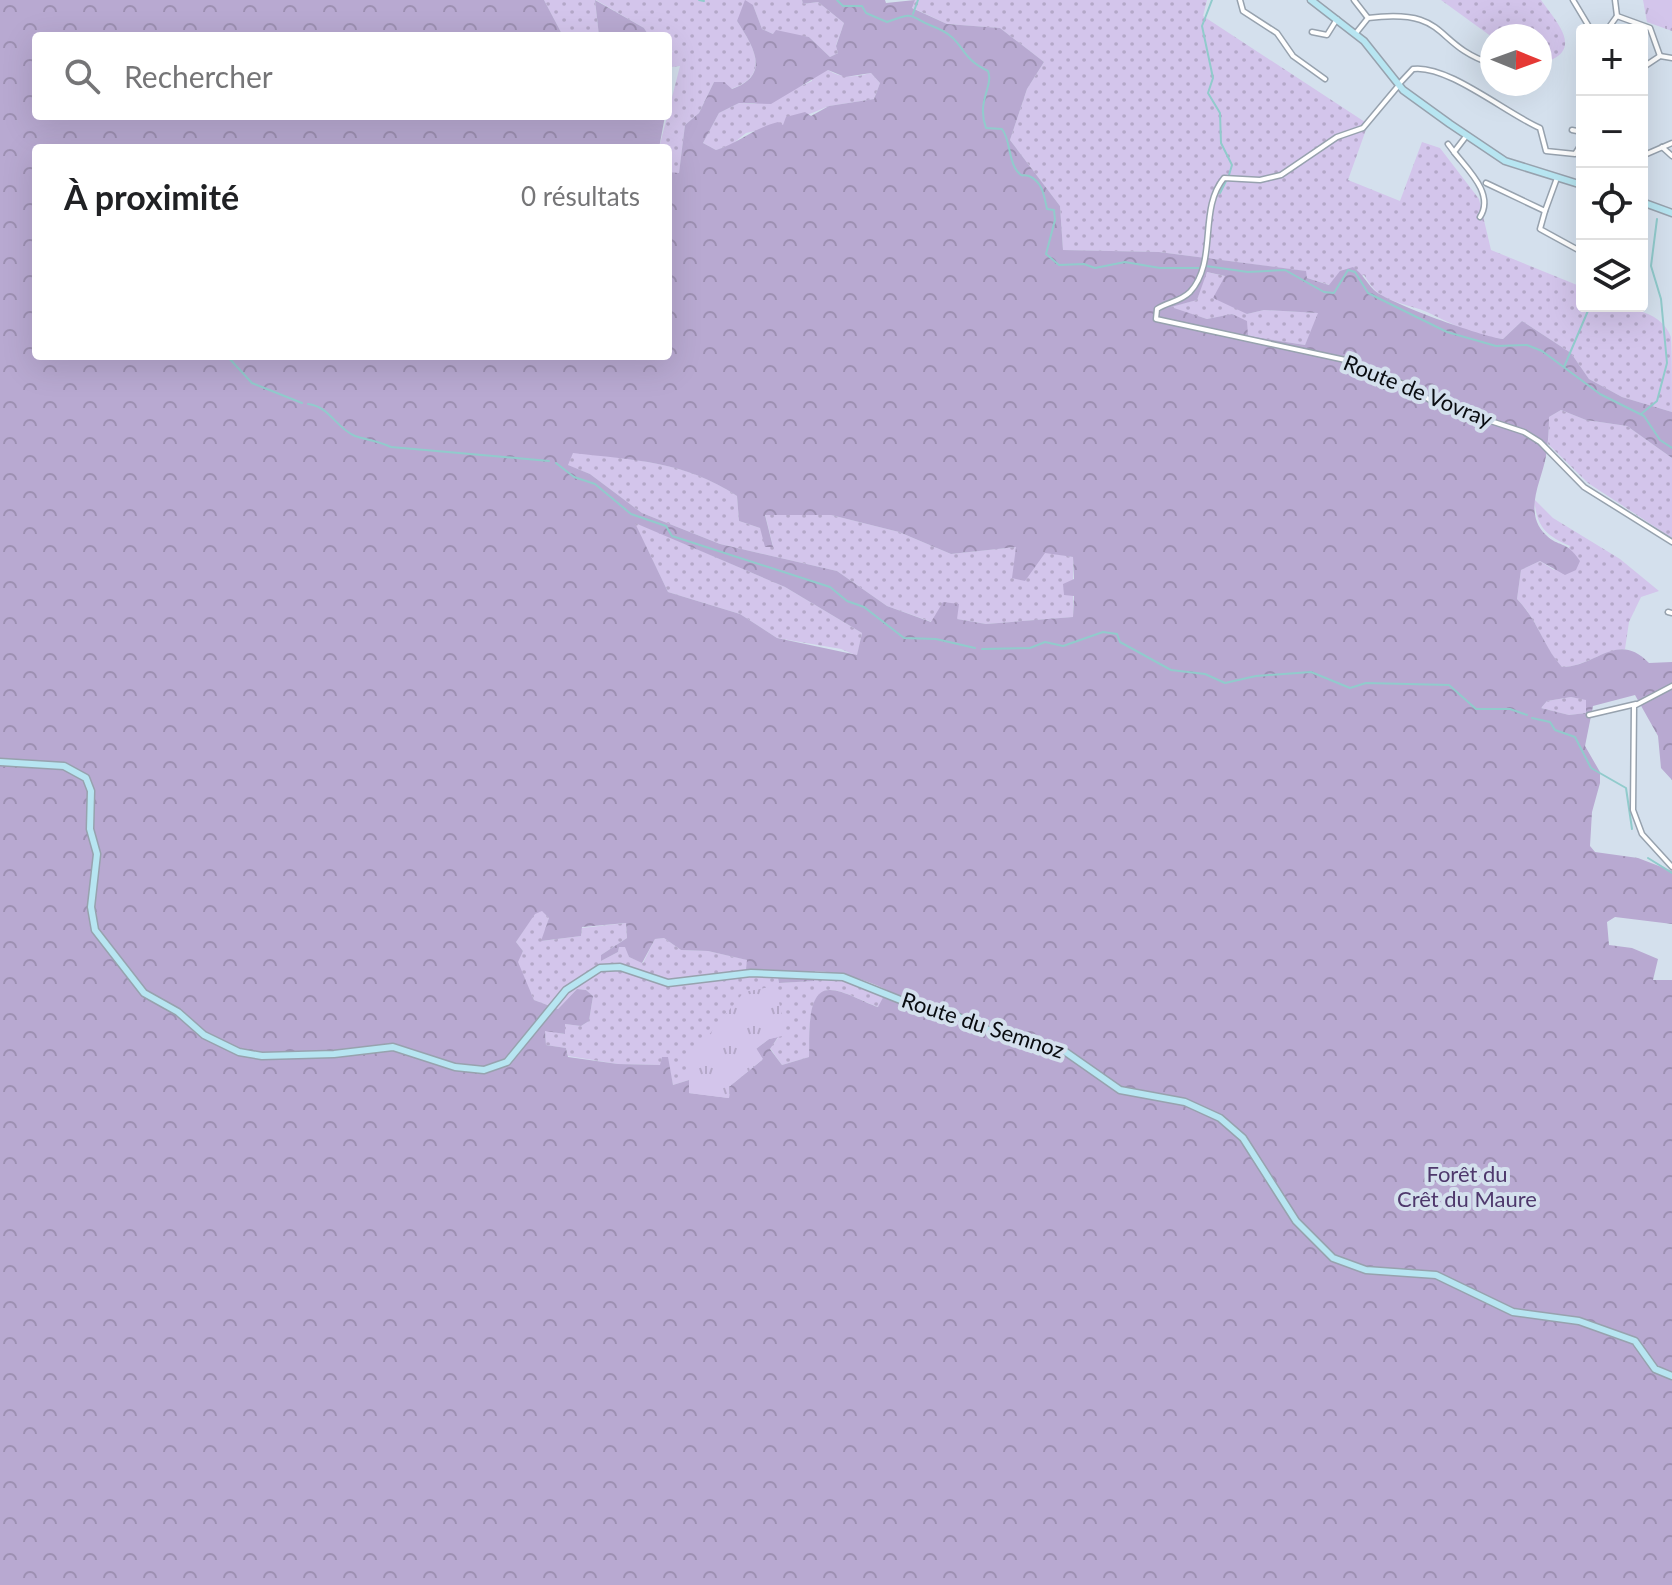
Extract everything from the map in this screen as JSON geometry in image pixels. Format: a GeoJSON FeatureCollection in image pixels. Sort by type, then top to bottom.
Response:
{"type":"FeatureCollection","features":[{"type":"Feature","properties":{"kind":"main road"},"geometry":{"type":"LineString","coordinates":[[1311,0],[1356,33],[1399,84],[1467,135],[1505,161],[1576,183]]}},
{"type":"Feature","properties":{"kind":"main road"},"geometry":{"type":"LineString","coordinates":[[1648,204],[1672,213]]}},
{"type":"Feature","properties":{"kind":"main road","name":"Route du Semnoz"},"geometry":{"type":"LineString","coordinates":[[0,762],[64,766],[86,778],[91,791],[90,829],[97,854],[91,907],[95,930],[138,989],[185,1017],[204,1035],[239,1052],[257,1056],[343,1054],[393,1047],[455,1067],[484,1070],[498,1067],[511,1057],[566,990],[584,975],[600,968],[620,967],[668,983],[751,973],[822,975],[851,980],[1002,1036],[1060,1048],[1120,1090],[1185,1102],[1220,1118],[1243,1138],[1264,1175],[1302,1228],[1333,1258],[1366,1270],[1436,1275],[1513,1312],[1579,1321],[1635,1341],[1655,1369],[1672,1376]]}},
{"type":"Feature","properties":{"kind":"street"},"geometry":{"type":"LineString","coordinates":[[1240,0],[1243,11],[1277,33],[1293,56],[1325,79]]}},
{"type":"Feature","properties":{"kind":"street"},"geometry":{"type":"LineString","coordinates":[[1354,0],[1368,18]]}},
{"type":"Feature","properties":{"kind":"street"},"geometry":{"type":"LineString","coordinates":[[1573,0],[1587,24]]}},
{"type":"Feature","properties":{"kind":"street"},"geometry":{"type":"LineString","coordinates":[[1611,24],[1617,16],[1615,0]]}},
{"type":"Feature","properties":{"kind":"street"},"geometry":{"type":"LineString","coordinates":[[1356,33],[1368,18],[1403,15],[1421,18],[1480,59]]}},
{"type":"Feature","properties":{"kind":"street"},"geometry":{"type":"LineString","coordinates":[[1617,16],[1650,28],[1660,56]]}},
{"type":"Feature","properties":{"kind":"street"},"geometry":{"type":"LineString","coordinates":[[1312,32],[1327,35],[1337,19]]}},
{"type":"Feature","properties":{"kind":"street"},"geometry":{"type":"LineString","coordinates":[[1648,64],[1660,56],[1672,58]]}},
{"type":"Feature","properties":{"kind":"street"},"geometry":{"type":"LineString","coordinates":[[1399,84],[1413,69],[1426,69],[1454,78],[1540,128],[1546,151],[1576,152]]}},
{"type":"Feature","properties":{"kind":"street","name":"Route de Vovray"},"geometry":{"type":"LineString","coordinates":[[1399,84],[1363,128],[1337,137],[1281,175],[1260,180],[1224,178],[1216,190],[1203,268],[1182,299],[1157,309],[1156,319],[1350,361],[1400,382],[1433,402],[1524,432],[1540,442],[1584,487],[1672,542]]}},
{"type":"Feature","properties":{"kind":"street"},"geometry":{"type":"LineString","coordinates":[[1572,130],[1576,131]]}},
{"type":"Feature","properties":{"kind":"street"},"geometry":{"type":"LineString","coordinates":[[1454,152],[1467,135]]}},
{"type":"Feature","properties":{"kind":"street"},"geometry":{"type":"LineString","coordinates":[[1648,154],[1672,143]]}},
{"type":"Feature","properties":{"kind":"street"},"geometry":{"type":"LineString","coordinates":[[1448,144],[1483,193],[1485,209],[1480,217]]}},
{"type":"Feature","properties":{"kind":"street"},"geometry":{"type":"LineString","coordinates":[[1662,147],[1672,156]]}},
{"type":"Feature","properties":{"kind":"street"},"geometry":{"type":"LineString","coordinates":[[1557,178],[1540,229],[1576,249]]}},
{"type":"Feature","properties":{"kind":"street"},"geometry":{"type":"LineString","coordinates":[[1486,183],[1545,211]]}},
{"type":"Feature","properties":{"kind":"street"},"geometry":{"type":"LineString","coordinates":[[1589,715],[1636,704],[1672,686]]}},
{"type":"Feature","properties":{"kind":"street"},"geometry":{"type":"LineString","coordinates":[[1636,704],[1632,722],[1633,810],[1642,834],[1672,867]]}},
{"type":"Feature","properties":{"kind":"green space","name":"Forêt du Crêt du Maure"},"geometry":{"type":"Polygon","coordinates":[[[0,0],[544,0],[561,32],[32,32],[32,120],[664,120],[660,144],[32,144],[32,360],[672,360],[672,172],[679,173],[685,125],[699,113],[714,82],[724,82],[732,89],[752,76],[756,59],[737,21],[745,0],[753,5],[762,29],[773,34],[776,30],[809,37],[830,57],[838,53],[836,46],[844,23],[818,2],[803,4],[802,0],[885,0],[886,3],[915,0],[912,8],[947,24],[1000,28],[1044,62],[1027,89],[1010,140],[1060,206],[1063,250],[1159,252],[1306,271],[1307,278],[1329,285],[1340,271],[1353,267],[1383,296],[1476,332],[1503,339],[1522,321],[1571,353],[1589,379],[1622,397],[1672,412],[1672,458],[1627,426],[1586,420],[1561,410],[1549,417],[1546,456],[1534,506],[1535,516],[1546,535],[1570,549],[1580,561],[1576,570],[1565,575],[1540,561],[1521,570],[1517,599],[1562,667],[1617,650],[1638,654],[1649,663],[1672,662],[1672,780],[1661,768],[1658,736],[1635,695],[1593,706],[1585,746],[1600,772],[1592,812],[1590,846],[1595,852],[1638,858],[1672,871],[1672,924],[1615,917],[1607,922],[1609,945],[1632,948],[1658,959],[1653,980],[1672,980],[1672,1585],[0,1585],[0,0]],[[828,70],[771,104],[739,103],[719,113],[703,143],[716,150],[769,125],[778,122],[783,125],[786,117],[805,112],[811,116],[829,106],[874,99],[880,83],[871,73],[845,77],[828,70]],[[1207,272],[1197,300],[1171,307],[1207,319],[1232,314],[1247,321],[1248,336],[1305,345],[1318,313],[1264,310],[1247,314],[1213,298],[1225,276],[1207,272]],[[573,453],[568,465],[590,474],[642,513],[720,544],[837,571],[887,606],[931,622],[943,602],[959,604],[957,619],[986,624],[1073,617],[1074,596],[1064,595],[1063,584],[1074,579],[1073,557],[1045,553],[1025,581],[1012,578],[1016,547],[951,554],[899,532],[831,515],[765,515],[773,547],[765,547],[760,528],[739,521],[737,496],[698,476],[638,460],[573,453]],[[635,523],[668,592],[740,614],[777,638],[857,655],[862,633],[785,587],[635,523]],[[1571,697],[1547,701],[1541,708],[1569,715],[1586,713],[1586,700],[1571,697]],[[542,911],[535,914],[516,942],[523,951],[518,962],[534,1000],[558,1009],[577,989],[586,990],[593,996],[589,1021],[581,1026],[565,1024],[565,1034],[545,1031],[546,1045],[566,1048],[568,1057],[618,1064],[660,1065],[662,1057],[668,1057],[673,1085],[689,1080],[689,1093],[729,1098],[730,1086],[762,1060],[756,1049],[769,1039],[778,1037],[770,1049],[782,1065],[809,1057],[810,1017],[816,998],[822,992],[842,992],[878,1007],[887,990],[852,977],[815,971],[814,981],[779,983],[777,972],[746,969],[747,960],[708,951],[681,950],[664,938],[655,939],[642,963],[629,957],[625,947],[619,947],[618,952],[601,961],[601,955],[627,938],[626,923],[582,927],[581,936],[541,941],[549,918],[542,911]]]}},
{"type":"Feature","properties":{"kind":"green space"},"geometry":{"type":"Polygon","coordinates":[[[544,0],[595,0],[599,32],[561,32],[544,0]]]}},
{"type":"Feature","properties":{"kind":"green space"},"geometry":{"type":"Polygon","coordinates":[[[595,0],[646,32],[599,32],[595,0]]]}},
{"type":"Feature","properties":{"kind":"green space"},"geometry":{"type":"Polygon","coordinates":[[[596,0],[802,0],[803,4],[818,2],[844,23],[836,45],[838,53],[830,57],[809,37],[773,34],[762,29],[753,5],[737,21],[753,50],[755,68],[744,83],[731,89],[714,82],[699,113],[685,125],[679,174],[672,173],[672,144],[660,144],[666,120],[672,120],[672,97],[680,66],[672,67],[672,32],[646,32],[596,0]]]}},
{"type":"Feature","properties":{"kind":"green space"},"geometry":{"type":"Polygon","coordinates":[[[915,0],[1207,0],[1203,16],[1368,124],[1348,180],[1400,201],[1422,142],[1440,148],[1479,199],[1491,250],[1576,285],[1576,312],[1642,312],[1656,318],[1671,337],[1672,412],[1622,397],[1589,379],[1571,353],[1522,321],[1503,339],[1483,336],[1387,298],[1375,290],[1364,275],[1330,285],[1307,278],[1305,271],[1159,252],[1063,250],[1060,206],[1010,140],[1027,89],[1044,62],[1000,28],[947,24],[911,7],[915,0]]]}},
{"type":"Feature","properties":{"kind":"green space"},"geometry":{"type":"Polygon","coordinates":[[[1441,0],[1541,0],[1560,28],[1565,45],[1552,60],[1552,24],[1480,24],[1480,28],[1441,0]]]}},
{"type":"Feature","properties":{"kind":"green space"},"geometry":{"type":"Polygon","coordinates":[[[1643,0],[1672,0],[1672,31],[1647,22],[1643,0]]]}},
{"type":"Feature","properties":{"kind":"green space"},"geometry":{"type":"Polygon","coordinates":[[[828,70],[849,76],[871,73],[880,83],[874,99],[829,106],[783,125],[746,133],[731,145],[716,150],[703,143],[719,113],[739,103],[754,104],[775,98],[828,70]]]}},
{"type":"Feature","properties":{"kind":"green space"},"geometry":{"type":"Polygon","coordinates":[[[1206,272],[1225,276],[1247,314],[1264,310],[1319,313],[1305,345],[1247,336],[1233,314],[1207,319],[1169,307],[1197,300],[1206,272]]]}},
{"type":"Feature","properties":{"kind":"green space"},"geometry":{"type":"Polygon","coordinates":[[[1561,410],[1586,420],[1627,426],[1672,458],[1672,538],[1588,483],[1548,444],[1549,417],[1561,410]]]}},
{"type":"Feature","properties":{"kind":"green space"},"geometry":{"type":"Polygon","coordinates":[[[573,452],[658,464],[718,484],[737,496],[739,521],[760,528],[773,546],[765,514],[831,515],[899,532],[951,554],[1016,547],[1073,557],[1073,617],[986,624],[957,619],[932,622],[887,606],[837,571],[720,544],[642,513],[590,474],[567,465],[573,452]]]}},
{"type":"Feature","properties":{"kind":"green space"},"geometry":{"type":"Polygon","coordinates":[[[1534,499],[1553,518],[1620,559],[1659,591],[1641,597],[1629,622],[1625,649],[1562,667],[1517,599],[1521,570],[1540,561],[1554,570],[1570,546],[1544,529],[1537,517],[1534,499]]]}},
{"type":"Feature","properties":{"kind":"green space"},"geometry":{"type":"Polygon","coordinates":[[[634,522],[785,587],[862,633],[857,656],[841,649],[777,638],[740,614],[668,592],[634,522]]]}},
{"type":"Feature","properties":{"kind":"green space"},"geometry":{"type":"Polygon","coordinates":[[[1571,697],[1586,699],[1586,713],[1569,715],[1541,708],[1547,701],[1571,697]]]}},
{"type":"Feature","properties":{"kind":"green space"},"geometry":{"type":"Polygon","coordinates":[[[542,910],[549,918],[542,941],[581,936],[582,928],[626,923],[627,938],[601,955],[601,961],[618,952],[619,947],[626,947],[629,957],[643,963],[655,939],[664,938],[681,950],[708,951],[748,960],[746,969],[777,972],[779,983],[813,981],[815,971],[852,977],[887,990],[879,1007],[842,992],[823,992],[813,1006],[809,1057],[782,1065],[770,1048],[778,1038],[769,1039],[756,1049],[763,1059],[730,1086],[729,1098],[689,1093],[689,1080],[673,1085],[667,1057],[662,1057],[661,1065],[618,1064],[568,1056],[566,1048],[546,1045],[545,1030],[564,1034],[565,1024],[581,1026],[589,1021],[593,996],[586,990],[577,989],[558,1009],[534,1000],[517,962],[523,951],[516,942],[535,913],[542,910]]]}},
{"type":"Feature","properties":{"kind":"green space"},"geometry":{"type":"Polygon","coordinates":[[[775,986],[787,1035],[769,1039],[756,1048],[763,1059],[730,1086],[729,1098],[689,1093],[690,1058],[744,992],[775,986]]]}},
{"type":"Feature","properties":{"kind":"waterway"},"geometry":{"type":"LineString","coordinates":[[699,0],[704,1]]}},
{"type":"Feature","properties":{"kind":"waterway"},"geometry":{"type":"LineString","coordinates":[[837,0],[843,6],[862,6],[866,13],[887,22],[909,16],[943,31],[988,71],[983,110],[986,128],[1002,129],[1017,171],[1037,182],[1047,209],[1054,210],[1055,220],[1046,254],[1059,265],[1084,264],[1095,268],[1125,262],[1160,268],[1200,268]]}},
{"type":"Feature","properties":{"kind":"waterway"},"geometry":{"type":"LineString","coordinates":[[913,14],[918,0]]}},
{"type":"Feature","properties":{"kind":"waterway"},"geometry":{"type":"LineString","coordinates":[[1212,0],[1202,26],[1213,78],[1208,93],[1220,113],[1221,143],[1232,165],[1229,175]]}},
{"type":"Feature","properties":{"kind":"waterway"},"geometry":{"type":"LineString","coordinates":[[1220,193],[1226,181]]}},
{"type":"Feature","properties":{"kind":"waterway"},"geometry":{"type":"LineString","coordinates":[[1641,414],[1657,401],[1667,363],[1661,299],[1651,266],[1657,219]]}},
{"type":"Feature","properties":{"kind":"waterway"},"geometry":{"type":"LineString","coordinates":[[1206,266],[1248,272],[1285,270],[1324,292],[1334,293],[1348,270],[1355,272],[1368,293],[1447,332],[1496,346],[1527,345],[1542,351],[1600,394],[1644,416],[1660,440],[1672,448]]}},
{"type":"Feature","properties":{"kind":"waterway"},"geometry":{"type":"LineString","coordinates":[[1564,367],[1587,312]]}},
{"type":"Feature","properties":{"kind":"waterway"},"geometry":{"type":"LineString","coordinates":[[231,360],[252,383],[302,403]]}},
{"type":"Feature","properties":{"kind":"waterway"},"geometry":{"type":"LineString","coordinates":[[308,404],[322,409],[349,433],[391,447],[549,461]]}},
{"type":"Feature","properties":{"kind":"waterway"},"geometry":{"type":"LineString","coordinates":[[556,463],[574,477],[595,484],[631,514],[666,526],[672,536],[830,587],[847,601],[864,607],[904,638],[936,639],[975,648]]}},
{"type":"Feature","properties":{"kind":"waterway"},"geometry":{"type":"LineString","coordinates":[[982,649],[1030,648],[1045,642],[1063,646],[1103,632],[1117,634],[1120,642],[1171,670],[1205,674],[1225,683],[1256,676],[1311,672],[1350,688],[1366,683],[1449,685],[1476,709],[1510,709],[1527,715]]}},
{"type":"Feature","properties":{"kind":"waterway"},"geometry":{"type":"LineString","coordinates":[[1532,718],[1550,722],[1555,730],[1575,737],[1591,768],[1626,788],[1632,829]]}},
{"type":"Feature","properties":{"kind":"waterway"},"geometry":{"type":"LineString","coordinates":[[1648,858],[1672,873]]}}]}
